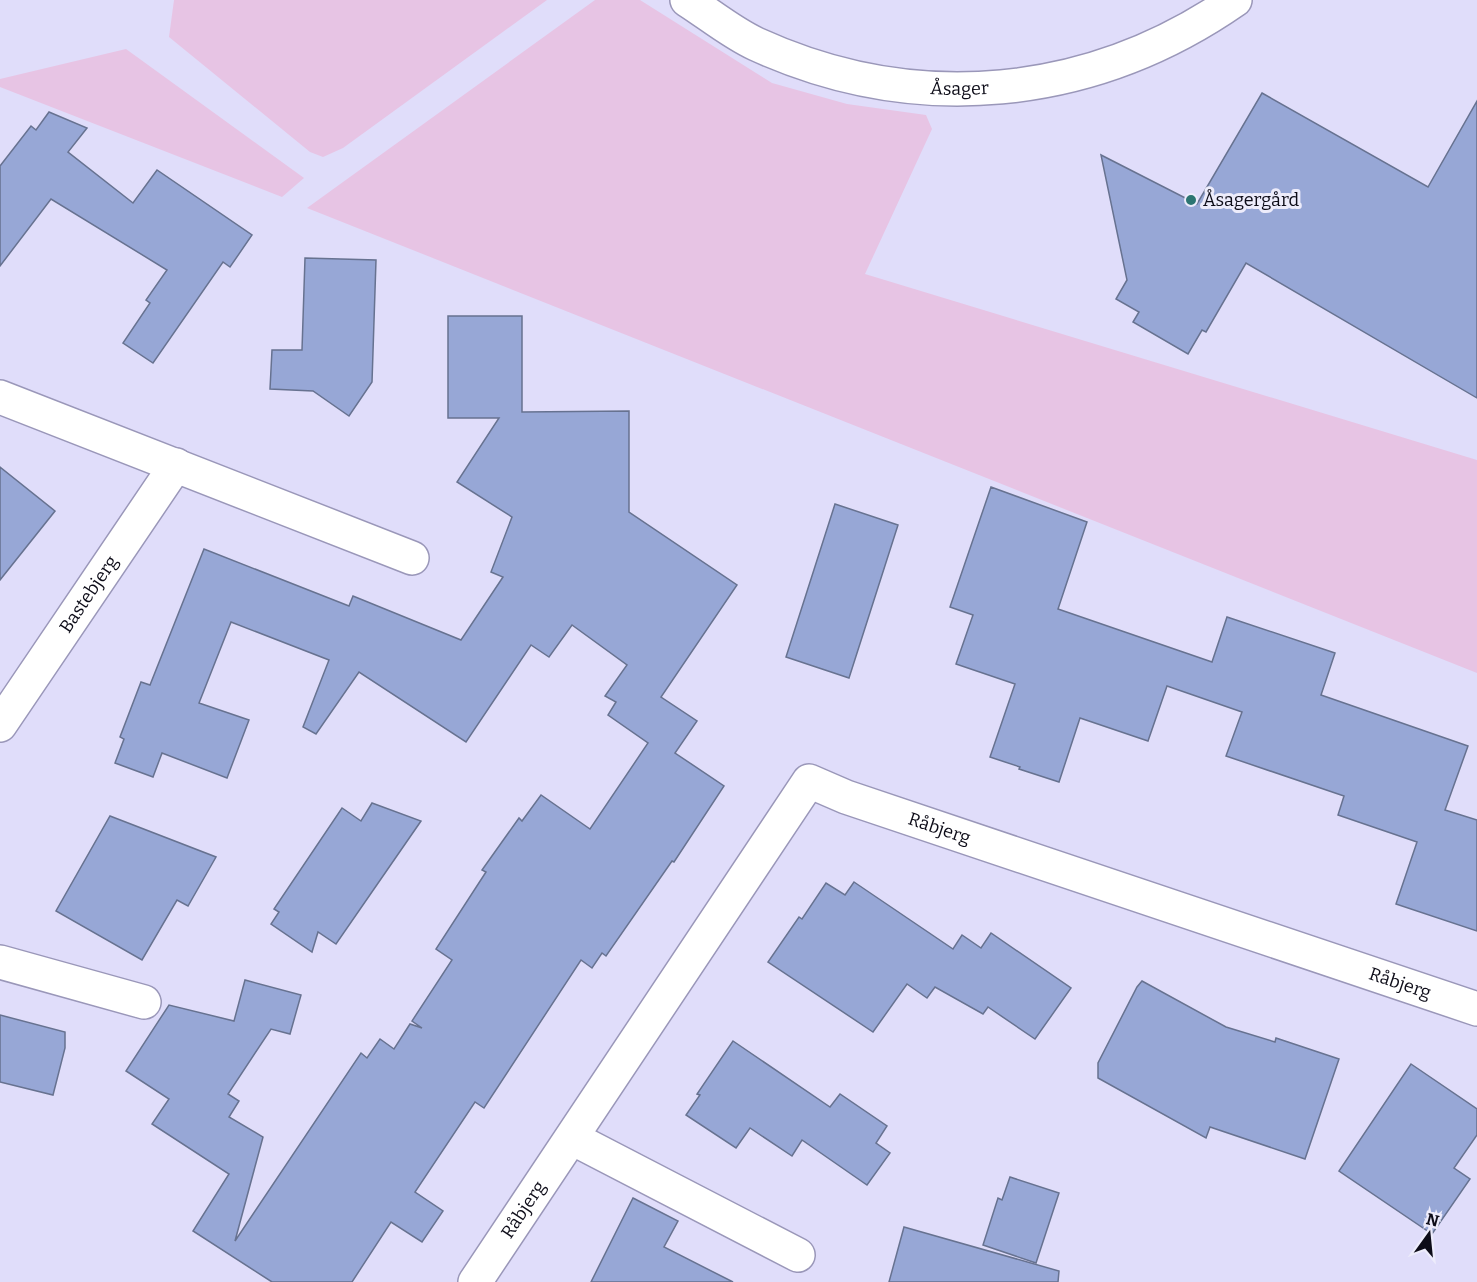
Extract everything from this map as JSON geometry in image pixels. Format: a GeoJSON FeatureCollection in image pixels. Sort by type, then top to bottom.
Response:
{"type":"FeatureCollection","features":[{"type":"Feature","properties":{"kind":"street","name":"Åsager"},"geometry":{"type":"LineString","coordinates":[[687,0],[754,43],[821,70],[891,85],[964,90],[1035,84],[1105,66],[1172,39],[1234,0]]}},
{"type":"Feature","properties":{"kind":"street"},"geometry":{"type":"LineString","coordinates":[[0,397],[412,558]]}},
{"type":"Feature","properties":{"kind":"street","name":"Bastebjerg"},"geometry":{"type":"LineString","coordinates":[[0,725],[176,465]]}},
{"type":"Feature","properties":{"kind":"street","name":"Råbjerg"},"geometry":{"type":"LineString","coordinates":[[475,1282],[809,782],[846,797],[1477,1009]]}},
{"type":"Feature","properties":{"kind":"street"},"geometry":{"type":"LineString","coordinates":[[0,962],[144,1002]]}},
{"type":"Feature","properties":{"kind":"street"},"geometry":{"type":"LineString","coordinates":[[572,1138],[798,1255]]}},
{"type":"Feature","properties":{"kind":"shaded area"},"geometry":{"type":"Polygon","coordinates":[[[174,0],[547,0],[343,148],[323,157],[310,152],[169,37],[174,0]]]}},
{"type":"Feature","properties":{"kind":"shaded area"},"geometry":{"type":"Polygon","coordinates":[[[595,0],[640,0],[772,83],[847,104],[926,115],[932,129],[865,274],[1477,460],[1477,673],[307,208],[595,0]]]}},
{"type":"Feature","properties":{"kind":"shaded area"},"geometry":{"type":"Polygon","coordinates":[[[126,49],[304,178],[282,197],[0,87],[0,79],[126,49]]]}},
{"type":"Feature","properties":{"kind":"building"},"geometry":{"type":"Polygon","coordinates":[[[1262,93],[1428,187],[1477,101],[1477,398],[1246,263],[1206,332],[1202,330],[1188,354],[1133,322],[1139,312],[1116,299],[1127,280],[1101,155],[1197,204],[1262,93]]]}},
{"type":"Feature","properties":{"kind":"building"},"geometry":{"type":"Polygon","coordinates":[[[49,112],[87,128],[68,152],[133,203],[157,170],[252,235],[230,267],[223,262],[153,363],[123,343],[150,303],[146,300],[167,270],[51,199],[0,266],[0,166],[31,126],[36,130],[49,112]]]}},
{"type":"Feature","properties":{"kind":"building"},"geometry":{"type":"Polygon","coordinates":[[[305,258],[376,260],[372,382],[349,416],[313,391],[270,389],[272,350],[302,350],[305,258]]]}},
{"type":"Feature","properties":{"kind":"building"},"geometry":{"type":"Polygon","coordinates":[[[448,316],[522,316],[522,412],[629,411],[629,512],[737,585],[661,697],[697,721],[675,753],[724,786],[674,862],[672,861],[606,956],[602,953],[592,968],[581,960],[484,1108],[475,1102],[415,1192],[443,1211],[422,1242],[391,1222],[352,1282],[272,1282],[193,1231],[229,1174],[152,1124],[169,1099],[126,1071],[169,1005],[234,1021],[245,980],[301,995],[290,1034],[271,1029],[228,1094],[239,1101],[229,1117],[263,1137],[235,1241],[361,1053],[367,1058],[380,1039],[394,1049],[410,1024],[422,1028],[412,1021],[452,960],[436,949],[486,872],[482,870],[519,818],[522,821],[541,795],[590,829],[648,743],[608,715],[616,702],[605,696],[627,665],[572,625],[549,657],[531,645],[466,742],[359,672],[316,734],[303,727],[329,660],[231,622],[199,703],[249,720],[227,778],[162,753],[153,777],[115,763],[124,739],[120,737],[141,682],[150,685],[204,549],[349,606],[353,596],[461,640],[503,577],[491,572],[512,517],[457,482],[499,418],[448,418],[448,316]]]}},
{"type":"Feature","properties":{"kind":"building"},"geometry":{"type":"Polygon","coordinates":[[[0,467],[55,511],[0,580],[0,467]]]}},
{"type":"Feature","properties":{"kind":"building"},"geometry":{"type":"Polygon","coordinates":[[[991,487],[1087,522],[1058,609],[1212,662],[1227,617],[1335,653],[1321,695],[1468,746],[1445,810],[1477,820],[1477,931],[1396,904],[1417,842],[1338,815],[1344,796],[1226,756],[1242,712],[1167,686],[1148,741],[1080,718],[1059,782],[990,757],[1015,684],[956,664],[973,615],[950,607],[991,487]]]}},
{"type":"Feature","properties":{"kind":"building"},"geometry":{"type":"Polygon","coordinates":[[[835,504],[898,525],[849,678],[786,657],[835,504]]]}},
{"type":"Feature","properties":{"kind":"building"},"geometry":{"type":"Polygon","coordinates":[[[372,803],[421,821],[336,944],[318,932],[312,952],[271,924],[279,912],[274,909],[342,808],[361,821],[372,803]]]}},
{"type":"Feature","properties":{"kind":"building"},"geometry":{"type":"Polygon","coordinates":[[[110,816],[216,857],[188,906],[177,900],[142,960],[56,911],[110,816]]]}},
{"type":"Feature","properties":{"kind":"building"},"geometry":{"type":"Polygon","coordinates":[[[854,882],[953,949],[962,935],[981,948],[991,933],[1071,988],[1035,1039],[988,1007],[983,1014],[935,987],[927,998],[907,984],[873,1032],[768,962],[799,917],[802,919],[826,883],[845,895],[854,882]]]}},
{"type":"Feature","properties":{"kind":"building"},"geometry":{"type":"Polygon","coordinates":[[[1142,981],[1226,1027],[1275,1042],[1276,1038],[1339,1059],[1305,1159],[1210,1127],[1206,1138],[1098,1078],[1098,1063],[1142,981]]]}},
{"type":"Feature","properties":{"kind":"building"},"geometry":{"type":"Polygon","coordinates":[[[0,1015],[65,1032],[65,1048],[53,1095],[0,1082],[0,1015]]]}},
{"type":"Feature","properties":{"kind":"building"},"geometry":{"type":"Polygon","coordinates":[[[733,1041],[830,1107],[840,1094],[887,1126],[876,1143],[890,1153],[867,1185],[802,1140],[792,1156],[750,1128],[736,1148],[686,1115],[700,1095],[697,1094],[733,1041]]]}},
{"type":"Feature","properties":{"kind":"building"},"geometry":{"type":"Polygon","coordinates":[[[1411,1064],[1477,1109],[1477,1135],[1454,1168],[1470,1179],[1432,1234],[1339,1171],[1411,1064]]]}},
{"type":"Feature","properties":{"kind":"building"},"geometry":{"type":"Polygon","coordinates":[[[1010,1177],[1059,1193],[1036,1263],[983,1245],[998,1198],[1002,1200],[1010,1177]]]}},
{"type":"Feature","properties":{"kind":"building"},"geometry":{"type":"Polygon","coordinates":[[[633,1198],[678,1221],[664,1247],[733,1282],[591,1282],[633,1198]]]}},
{"type":"Feature","properties":{"kind":"building"},"geometry":{"type":"Polygon","coordinates":[[[904,1227],[1059,1271],[1058,1282],[889,1282],[904,1227]]]}},
{"type":"Feature","properties":{"kind":"place","name":"Åsagergård"},"geometry":{"type":"Point","coordinates":[1191,200]}}]}
